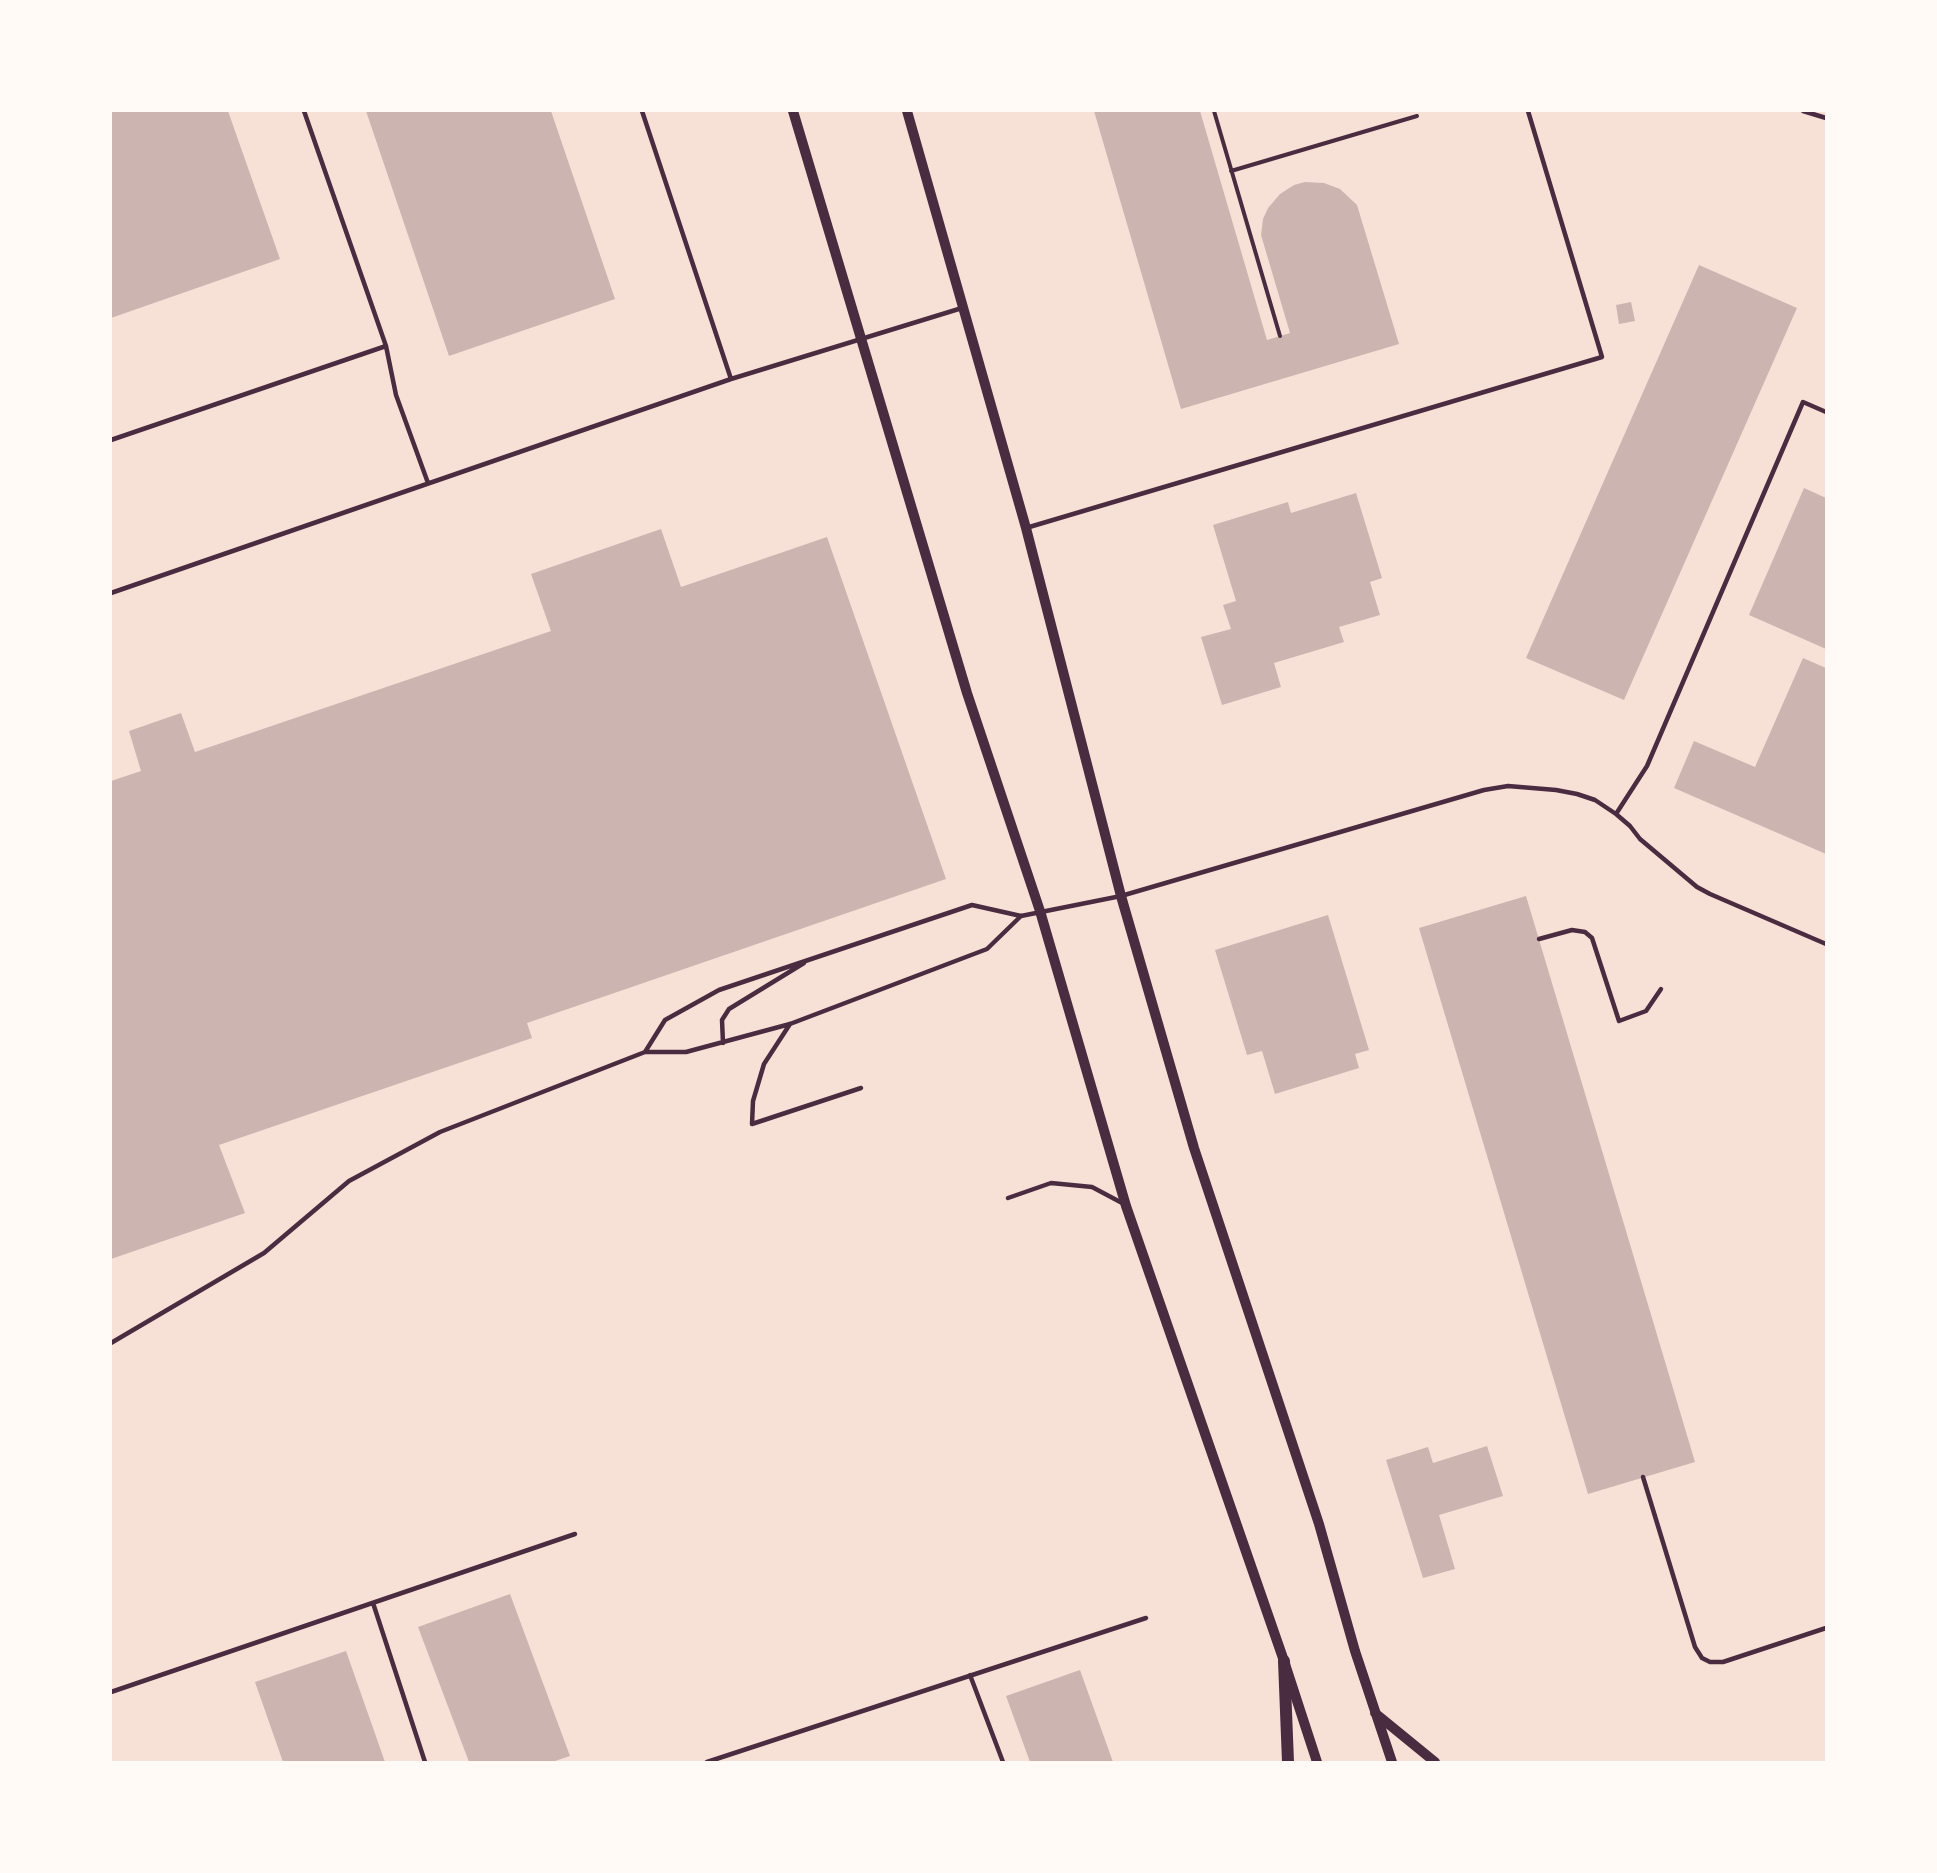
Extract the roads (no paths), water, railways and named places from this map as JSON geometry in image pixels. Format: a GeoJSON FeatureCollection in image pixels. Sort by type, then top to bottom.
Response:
{"type":"FeatureCollection","features":[{"type":"Feature","properties":{"kind":"main road"},"geometry":{"type":"LineString","coordinates":[[1284,1661],[1288,1762]]}},
{"type":"Feature","properties":{"kind":"street"},"geometry":{"type":"LineString","coordinates":[[793,111],[967,693],[1040,911],[1126,1206],[1317,1762]]}},
{"type":"Feature","properties":{"kind":"street"},"geometry":{"type":"LineString","coordinates":[[907,111],[1026,528],[1120,896],[1194,1148],[1319,1524],[1355,1651],[1392,1762]]}},
{"type":"Feature","properties":{"kind":"street"},"geometry":{"type":"LineString","coordinates":[[1375,1713],[1435,1762]]}},
{"type":"Feature","properties":{"kind":"lane"},"geometry":{"type":"LineString","coordinates":[[304,111],[386,346],[396,395],[428,483]]}},
{"type":"Feature","properties":{"kind":"lane"},"geometry":{"type":"LineString","coordinates":[[642,111],[731,379]]}},
{"type":"Feature","properties":{"kind":"lane"},"geometry":{"type":"LineString","coordinates":[[1026,528],[1602,357],[1528,111]]}},
{"type":"Feature","properties":{"kind":"lane"},"geometry":{"type":"LineString","coordinates":[[1803,111],[1826,118]]}},
{"type":"Feature","properties":{"kind":"lane"},"geometry":{"type":"LineString","coordinates":[[111,593],[731,379],[964,308]]}},
{"type":"Feature","properties":{"kind":"lane"},"geometry":{"type":"LineString","coordinates":[[111,440],[386,346]]}},
{"type":"Feature","properties":{"kind":"lane"},"geometry":{"type":"LineString","coordinates":[[1616,814],[1647,766],[1803,402],[1826,412]]}},
{"type":"Feature","properties":{"kind":"lane"},"geometry":{"type":"LineString","coordinates":[[645,1052],[665,1020],[720,990],[972,905],[1021,916],[1120,896],[1484,790],[1508,786],[1556,789],[1595,800],[1616,814],[1630,826],[1640,840],[1697,887],[1826,944]]}},
{"type":"Feature","properties":{"kind":"lane"},"geometry":{"type":"LineString","coordinates":[[111,1343],[264,1253],[350,1181],[440,1132],[645,1052],[686,1052],[790,1024],[987,949],[1021,916]]}},
{"type":"Feature","properties":{"kind":"lane"},"geometry":{"type":"LineString","coordinates":[[1539,939],[1572,930],[1585,932],[1592,938],[1619,1021],[1646,1011],[1661,988]]}},
{"type":"Feature","properties":{"kind":"lane"},"geometry":{"type":"LineString","coordinates":[[723,1043],[722,1020],[729,1009],[808,959]]}},
{"type":"Feature","properties":{"kind":"lane"},"geometry":{"type":"LineString","coordinates":[[790,1024],[764,1064],[753,1101],[752,1124],[861,1088]]}},
{"type":"Feature","properties":{"kind":"lane"},"geometry":{"type":"LineString","coordinates":[[1008,1198],[1051,1183],[1092,1187],[1126,1206]]}},
{"type":"Feature","properties":{"kind":"lane"},"geometry":{"type":"LineString","coordinates":[[1643,1477],[1695,1647],[1702,1658],[1710,1662],[1723,1662],[1826,1628]]}},
{"type":"Feature","properties":{"kind":"lane"},"geometry":{"type":"LineString","coordinates":[[111,1692],[575,1534]]}},
{"type":"Feature","properties":{"kind":"lane"},"geometry":{"type":"LineString","coordinates":[[373,1603],[425,1762]]}},
{"type":"Feature","properties":{"kind":"lane"},"geometry":{"type":"LineString","coordinates":[[707,1762],[1146,1618]]}},
{"type":"Feature","properties":{"kind":"lane"},"geometry":{"type":"LineString","coordinates":[[970,1675],[1003,1762]]}}]}
